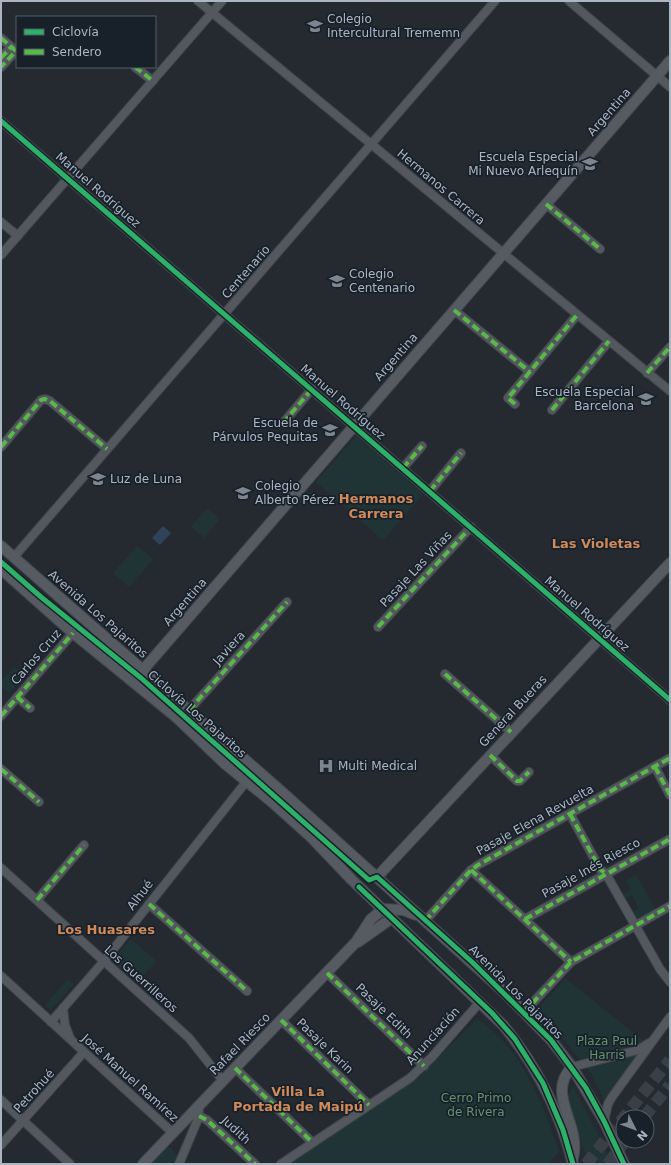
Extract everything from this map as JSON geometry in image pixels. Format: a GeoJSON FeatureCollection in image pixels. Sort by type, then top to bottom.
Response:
{"type":"FeatureCollection","features":[{"type":"Feature","properties":{"kind":"main road","name":"Argentina"},"geometry":{"type":"LineString","coordinates":[[143,670],[670,61]]}},
{"type":"Feature","properties":{"kind":"main road","name":"Avenida Los Pajaritos"},"geometry":{"type":"LineString","coordinates":[[1,546],[377,877],[524,1012],[551,1040],[572,1067],[604,1121],[624,1164]]}},
{"type":"Feature","properties":{"kind":"main road","name":"General Bueras"},"geometry":{"type":"LineString","coordinates":[[377,877],[670,563]]}},
{"type":"Feature","properties":{"kind":"main road"},"geometry":{"type":"LineString","coordinates":[[1,569],[73,633],[142,688],[246,782],[269,799],[311,837],[352,880],[480,1002],[515,1038],[541,1079],[563,1130],[573,1163]]}},
{"type":"Feature","properties":{"kind":"main road"},"geometry":{"type":"LineString","coordinates":[[142,688],[143,670]]}},
{"type":"Feature","properties":{"kind":"main road"},"geometry":{"type":"LineString","coordinates":[[383,909],[403,910],[424,920]]}},
{"type":"Feature","properties":{"kind":"main road","name":"Rafael Riesco"},"geometry":{"type":"LineString","coordinates":[[143,1164],[173,1133],[198,1111],[236,1068],[356,942],[371,919],[383,909]]}},
{"type":"Feature","properties":{"kind":"main road","name":"Rafael Riesco"},"geometry":{"type":"LineString","coordinates":[[356,942],[366,938],[392,918]]}},
{"type":"Feature","properties":{"kind":"main road"},"geometry":{"type":"LineString","coordinates":[[572,1067],[564,1076],[561,1089],[562,1098],[574,1132],[575,1147],[573,1163]]}},
{"type":"Feature","properties":{"kind":"street","name":"Hermanos Carrera"},"geometry":{"type":"LineString","coordinates":[[198,1],[502,254],[670,391]]}},
{"type":"Feature","properties":{"kind":"street"},"geometry":{"type":"LineString","coordinates":[[1,255],[222,1]]}},
{"type":"Feature","properties":{"kind":"street","name":"Centenario"},"geometry":{"type":"LineString","coordinates":[[14,558],[495,1]]}},
{"type":"Feature","properties":{"kind":"street"},"geometry":{"type":"LineString","coordinates":[[569,1],[670,86]]}},
{"type":"Feature","properties":{"kind":"street"},"geometry":{"type":"LineString","coordinates":[[1,38],[13,49]]}},
{"type":"Feature","properties":{"kind":"street"},"geometry":{"type":"LineString","coordinates":[[1,58],[13,49]]}},
{"type":"Feature","properties":{"kind":"street"},"geometry":{"type":"LineString","coordinates":[[1,67],[13,49]]}},
{"type":"Feature","properties":{"kind":"street"},"geometry":{"type":"LineString","coordinates":[[136,68],[153,81]]}},
{"type":"Feature","properties":{"kind":"street","name":"Manuel Rodríguez"},"geometry":{"type":"LineString","coordinates":[[1,121],[69,178],[403,468],[432,488],[471,527],[670,700]]}},
{"type":"Feature","properties":{"kind":"street"},"geometry":{"type":"LineString","coordinates":[[546,204],[600,249]]}},
{"type":"Feature","properties":{"kind":"street"},"geometry":{"type":"LineString","coordinates":[[1,222],[18,236]]}},
{"type":"Feature","properties":{"kind":"street"},"geometry":{"type":"LineString","coordinates":[[454,310],[530,372]]}},
{"type":"Feature","properties":{"kind":"street"},"geometry":{"type":"LineString","coordinates":[[515,404],[508,398],[577,315]]}},
{"type":"Feature","properties":{"kind":"street"},"geometry":{"type":"LineString","coordinates":[[552,410],[609,341]]}},
{"type":"Feature","properties":{"kind":"street"},"geometry":{"type":"LineString","coordinates":[[647,372],[670,347]]}},
{"type":"Feature","properties":{"kind":"street"},"geometry":{"type":"LineString","coordinates":[[283,423],[312,389]]}},
{"type":"Feature","properties":{"kind":"street"},"geometry":{"type":"LineString","coordinates":[[1,447],[41,400],[45,399],[50,401],[107,449]]}},
{"type":"Feature","properties":{"kind":"street"},"geometry":{"type":"LineString","coordinates":[[403,468],[422,446]]}},
{"type":"Feature","properties":{"kind":"street"},"geometry":{"type":"LineString","coordinates":[[432,488],[462,453]]}},
{"type":"Feature","properties":{"kind":"street","name":"Pasaje Las Viñas"},"geometry":{"type":"LineString","coordinates":[[378,627],[471,527]]}},
{"type":"Feature","properties":{"kind":"street","name":"Javiera"},"geometry":{"type":"LineString","coordinates":[[189,710],[287,602]]}},
{"type":"Feature","properties":{"kind":"street","name":"Carlos Cruz"},"geometry":{"type":"LineString","coordinates":[[1,716],[73,633]]}},
{"type":"Feature","properties":{"kind":"street"},"geometry":{"type":"LineString","coordinates":[[445,674],[511,732]]}},
{"type":"Feature","properties":{"kind":"street","name":"Carlos Cruz"},"geometry":{"type":"LineString","coordinates":[[17,697],[30,708]]}},
{"type":"Feature","properties":{"kind":"street"},"geometry":{"type":"LineString","coordinates":[[490,755],[517,781],[520,781],[529,772]]}},
{"type":"Feature","properties":{"kind":"street","name":"Pasaje Elena Revuelta"},"geometry":{"type":"LineString","coordinates":[[424,920],[471,870],[670,758]]}},
{"type":"Feature","properties":{"kind":"street"},"geometry":{"type":"LineString","coordinates":[[655,767],[670,795]]}},
{"type":"Feature","properties":{"kind":"street"},"geometry":{"type":"LineString","coordinates":[[1,769],[39,802]]}},
{"type":"Feature","properties":{"kind":"street","name":"Alhué"},"geometry":{"type":"LineString","coordinates":[[51,1022],[104,962],[148,904],[246,782]]}},
{"type":"Feature","properties":{"kind":"street"},"geometry":{"type":"LineString","coordinates":[[570,814],[600,869],[606,874],[660,969],[670,982]]}},
{"type":"Feature","properties":{"kind":"street","name":"Pasaje Inés Riesco"},"geometry":{"type":"LineString","coordinates":[[524,919],[670,839]]}},
{"type":"Feature","properties":{"kind":"street"},"geometry":{"type":"LineString","coordinates":[[37,900],[84,845]]}},
{"type":"Feature","properties":{"kind":"street","name":"Los Guerrilleros"},"geometry":{"type":"LineString","coordinates":[[1,868],[189,1038],[224,1081]]}},
{"type":"Feature","properties":{"kind":"street"},"geometry":{"type":"LineString","coordinates":[[471,870],[572,962]]}},
{"type":"Feature","properties":{"kind":"street"},"geometry":{"type":"LineString","coordinates":[[148,904],[247,991]]}},
{"type":"Feature","properties":{"kind":"street"},"geometry":{"type":"LineString","coordinates":[[524,1012],[572,962],[670,906]]}},
{"type":"Feature","properties":{"kind":"street","name":"Pasaje Edith"},"geometry":{"type":"LineString","coordinates":[[327,973],[424,1066]]}},
{"type":"Feature","properties":{"kind":"street","name":"José Manuel Ramírez"},"geometry":{"type":"LineString","coordinates":[[1,976],[173,1133]]}},
{"type":"Feature","properties":{"kind":"street","name":"Anunciación"},"geometry":{"type":"LineString","coordinates":[[281,1164],[410,1078],[424,1066],[480,1002]]}},
{"type":"Feature","properties":{"kind":"street","name":"José Manuel Ramírez"},"geometry":{"type":"LineString","coordinates":[[63,1008],[65,1025],[71,1040]]}},
{"type":"Feature","properties":{"kind":"street"},"geometry":{"type":"LineString","coordinates":[[604,1121],[608,1104],[670,1017]]}},
{"type":"Feature","properties":{"kind":"street","name":"Pasaje Karin"},"geometry":{"type":"LineString","coordinates":[[282,1020],[369,1105]]}},
{"type":"Feature","properties":{"kind":"street"},"geometry":{"type":"LineString","coordinates":[[572,1067],[638,1050],[653,1040]]}},
{"type":"Feature","properties":{"kind":"street","name":"Petrohué"},"geometry":{"type":"LineString","coordinates":[[1,1145],[84,1052]]}},
{"type":"Feature","properties":{"kind":"street"},"geometry":{"type":"LineString","coordinates":[[236,1068],[312,1142]]}},
{"type":"Feature","properties":{"kind":"street"},"geometry":{"type":"LineString","coordinates":[[1,1100],[70,1164]]}},
{"type":"Feature","properties":{"kind":"street"},"geometry":{"type":"LineString","coordinates":[[179,1164],[198,1111]]}},
{"type":"Feature","properties":{"kind":"street","name":"Judith"},"geometry":{"type":"LineString","coordinates":[[198,1111],[254,1164]]}},
{"type":"Feature","properties":{"kind":"green space"},"geometry":{"type":"Polygon","coordinates":[[[356,436],[423,494],[383,540],[316,482],[356,436]]]}},
{"type":"Feature","properties":{"kind":"green space"},"geometry":{"type":"Polygon","coordinates":[[[207,508],[220,519],[204,538],[191,527],[207,508]]]}},
{"type":"Feature","properties":{"kind":"green space"},"geometry":{"type":"Polygon","coordinates":[[[137,546],[153,559],[129,587],[113,573],[137,546]]]}},
{"type":"Feature","properties":{"kind":"green space"},"geometry":{"type":"Polygon","coordinates":[[[14,667],[25,676],[9,693],[1,686],[1,682],[14,667]]]}},
{"type":"Feature","properties":{"kind":"green space"},"geometry":{"type":"Polygon","coordinates":[[[636,875],[656,910],[635,921],[631,913],[639,908],[632,895],[626,898],[623,894],[631,889],[626,880],[636,875]]]}},
{"type":"Feature","properties":{"kind":"green space"},"geometry":{"type":"Polygon","coordinates":[[[131,939],[156,961],[137,983],[112,961],[131,939]]]}},
{"type":"Feature","properties":{"kind":"green space","name":"Plaza Paul Harris"},"geometry":{"type":"Polygon","coordinates":[[[565,978],[646,1043],[614,1088],[606,1105],[591,1073],[557,1031],[537,1010],[565,978]]]}},
{"type":"Feature","properties":{"kind":"green space"},"geometry":{"type":"Polygon","coordinates":[[[68,979],[74,984],[51,1010],[45,1005],[68,979]]]}},
{"type":"Feature","properties":{"kind":"green space","name":"Cerro Primo de Rivera"},"geometry":{"type":"Polygon","coordinates":[[[477,1019],[493,1031],[507,1045],[519,1061],[538,1096],[559,1151],[549,1164],[291,1164],[303,1154],[419,1077],[477,1019]]]}},
{"type":"Feature","properties":{"kind":"green space"},"geometry":{"type":"Polygon","coordinates":[[[573,1086],[613,1164],[588,1164],[568,1097],[573,1086]]]}},
{"type":"Feature","properties":{"kind":"green space"},"geometry":{"type":"Polygon","coordinates":[[[166,1148],[170,1148],[178,1155],[174,1164],[152,1164],[166,1148]]]}},
{"type":"Feature","properties":{"kind":"water"},"geometry":{"type":"Polygon","coordinates":[[[163,526],[171,533],[160,545],[152,538],[163,526]]]}},
{"type":"Feature","properties":{"kind":"tunnel"},"geometry":{"type":"LineString","coordinates":[[586,1164],[670,1060]]}},
{"type":"Feature","properties":{"kind":"tunnel"},"geometry":{"type":"LineString","coordinates":[[650,1109],[670,1085]]}},
{"type":"Feature","properties":{"kind":"tunnel"},"geometry":{"type":"LineString","coordinates":[[608,1164],[619,1149]]}},
{"type":"Feature","properties":{"kind":"marked path"},"geometry":{"type":"LineString","coordinates":[[1,38],[16,51],[1,67]]}},
{"type":"Feature","properties":{"kind":"marked path"},"geometry":{"type":"LineString","coordinates":[[1,58],[11,47]]}},
{"type":"Feature","properties":{"kind":"marked path"},"geometry":{"type":"LineString","coordinates":[[136,68],[153,81]]}},
{"type":"Feature","properties":{"kind":"marked path"},"geometry":{"type":"LineString","coordinates":[[546,204],[600,249]]}},
{"type":"Feature","properties":{"kind":"marked path"},"geometry":{"type":"LineString","coordinates":[[454,310],[530,372]]}},
{"type":"Feature","properties":{"kind":"marked path"},"geometry":{"type":"LineString","coordinates":[[515,404],[508,398],[577,315]]}},
{"type":"Feature","properties":{"kind":"marked path"},"geometry":{"type":"LineString","coordinates":[[552,410],[609,341]]}},
{"type":"Feature","properties":{"kind":"marked path"},"geometry":{"type":"LineString","coordinates":[[647,373],[670,347]]}},
{"type":"Feature","properties":{"kind":"marked path"},"geometry":{"type":"LineString","coordinates":[[283,423],[312,389]]}},
{"type":"Feature","properties":{"kind":"marked path"},"geometry":{"type":"LineString","coordinates":[[1,447],[41,400],[45,399],[50,401],[107,449]]}},
{"type":"Feature","properties":{"kind":"marked path"},"geometry":{"type":"LineString","coordinates":[[403,468],[422,446]]}},
{"type":"Feature","properties":{"kind":"marked path"},"geometry":{"type":"LineString","coordinates":[[430,491],[461,453]]}},
{"type":"Feature","properties":{"kind":"marked path"},"geometry":{"type":"LineString","coordinates":[[378,627],[471,527]]}},
{"type":"Feature","properties":{"kind":"marked path"},"geometry":{"type":"LineString","coordinates":[[189,710],[287,602]]}},
{"type":"Feature","properties":{"kind":"marked path"},"geometry":{"type":"LineString","coordinates":[[1,716],[73,633]]}},
{"type":"Feature","properties":{"kind":"marked path"},"geometry":{"type":"LineString","coordinates":[[445,674],[511,732]]}},
{"type":"Feature","properties":{"kind":"marked path"},"geometry":{"type":"LineString","coordinates":[[17,697],[30,708]]}},
{"type":"Feature","properties":{"kind":"marked path"},"geometry":{"type":"LineString","coordinates":[[490,755],[517,781],[520,781],[529,772]]}},
{"type":"Feature","properties":{"kind":"marked path"},"geometry":{"type":"LineString","coordinates":[[425,921],[471,870],[478,865],[670,758]]}},
{"type":"Feature","properties":{"kind":"marked path"},"geometry":{"type":"LineString","coordinates":[[655,767],[670,795]]}},
{"type":"Feature","properties":{"kind":"marked path"},"geometry":{"type":"LineString","coordinates":[[1,769],[39,802]]}},
{"type":"Feature","properties":{"kind":"marked path"},"geometry":{"type":"LineString","coordinates":[[570,814],[600,869],[606,874]]}},
{"type":"Feature","properties":{"kind":"marked path"},"geometry":{"type":"LineString","coordinates":[[525,919],[670,839]]}},
{"type":"Feature","properties":{"kind":"marked path"},"geometry":{"type":"LineString","coordinates":[[37,900],[84,845]]}},
{"type":"Feature","properties":{"kind":"marked path"},"geometry":{"type":"LineString","coordinates":[[471,870],[571,962]]}},
{"type":"Feature","properties":{"kind":"marked path"},"geometry":{"type":"LineString","coordinates":[[149,904],[247,991]]}},
{"type":"Feature","properties":{"kind":"marked path"},"geometry":{"type":"LineString","coordinates":[[524,1012],[571,962],[670,906]]}},
{"type":"Feature","properties":{"kind":"marked path"},"geometry":{"type":"LineString","coordinates":[[327,973],[424,1066]]}},
{"type":"Feature","properties":{"kind":"marked path"},"geometry":{"type":"LineString","coordinates":[[281,1020],[369,1105]]}},
{"type":"Feature","properties":{"kind":"marked path"},"geometry":{"type":"LineString","coordinates":[[235,1068],[312,1142]]}},
{"type":"Feature","properties":{"kind":"marked path"},"geometry":{"type":"LineString","coordinates":[[199,1116],[207,1120],[255,1164]]}},
{"type":"Feature","properties":{"kind":"cycle path"},"geometry":{"type":"LineString","coordinates":[[1,121],[670,700]]}},
{"type":"Feature","properties":{"kind":"cycle path","name":"Ciclovía Los Pajaritos"},"geometry":{"type":"LineString","coordinates":[[1,562],[41,597],[141,678],[369,880],[377,877],[472,962],[551,1040],[586,1088],[604,1121],[624,1164]]}},
{"type":"Feature","properties":{"kind":"cycle path"},"geometry":{"type":"LineString","coordinates":[[359,887],[492,1013],[515,1039],[543,1083],[563,1130],[573,1164]]}},
{"type":"Feature","properties":{"kind":"place","name":"Colegio Intercultural Trememn"},"geometry":{"type":"Point","coordinates":[315,26]}},
{"type":"Feature","properties":{"kind":"place","name":"Escuela Especial Mi Nuevo Arlequín"},"geometry":{"type":"Point","coordinates":[590,164]}},
{"type":"Feature","properties":{"kind":"place","name":"Colegio Centenario"},"geometry":{"type":"Point","coordinates":[337,281]}},
{"type":"Feature","properties":{"kind":"place","name":"Escuela Especial Barcelona"},"geometry":{"type":"Point","coordinates":[646,399]}},
{"type":"Feature","properties":{"kind":"place","name":"Escuela de Párvulos Pequitas"},"geometry":{"type":"Point","coordinates":[330,430]}},
{"type":"Feature","properties":{"kind":"place","name":"Luz de Luna"},"geometry":{"type":"Point","coordinates":[98,479]}},
{"type":"Feature","properties":{"kind":"place","name":"Colegio Alberto Pérez"},"geometry":{"type":"Point","coordinates":[243,493]}},
{"type":"Feature","properties":{"kind":"place","name":"Multi Medical"},"geometry":{"type":"Point","coordinates":[326,766]}},
{"type":"Feature","properties":{"kind":"district","name":"Hermanos Carrera"},"geometry":{"type":"Point","coordinates":[376,506]}},
{"type":"Feature","properties":{"kind":"district","name":"Las Violetas"},"geometry":{"type":"Point","coordinates":[596,543]}},
{"type":"Feature","properties":{"kind":"district","name":"Los Huasares"},"geometry":{"type":"Point","coordinates":[106,929]}},
{"type":"Feature","properties":{"kind":"district","name":"Villa La Portada de Maipú"},"geometry":{"type":"Point","coordinates":[298,1098]}}]}
